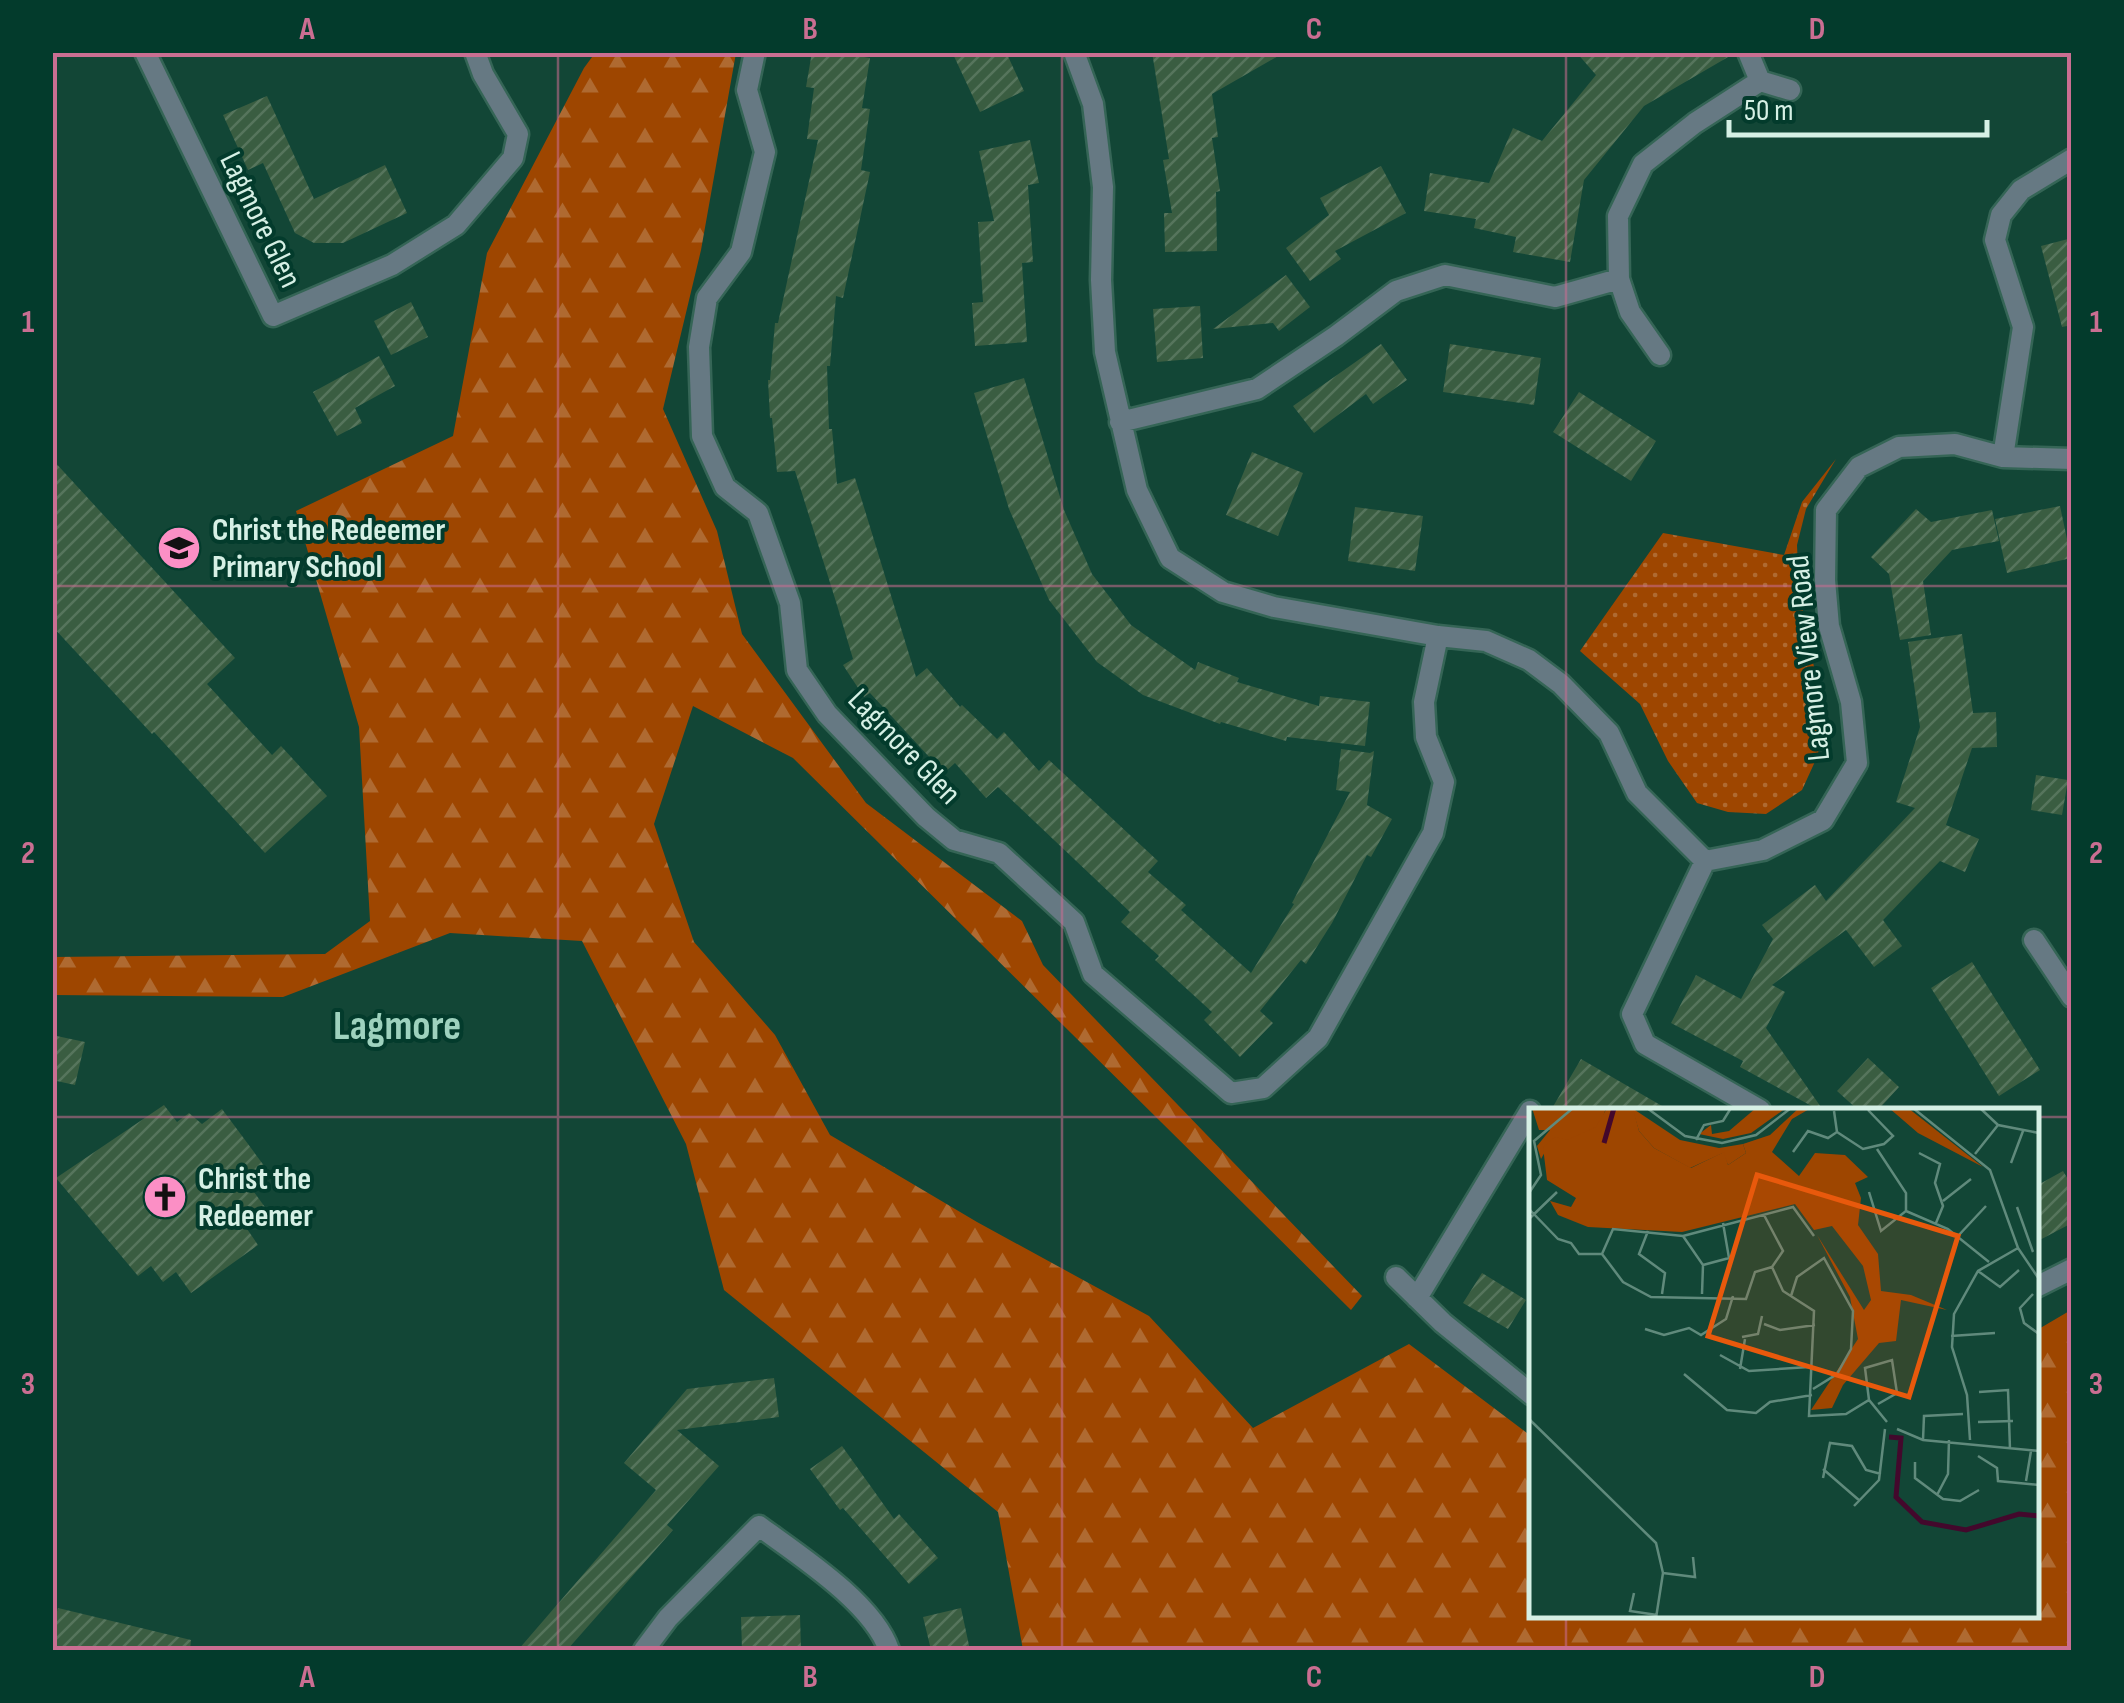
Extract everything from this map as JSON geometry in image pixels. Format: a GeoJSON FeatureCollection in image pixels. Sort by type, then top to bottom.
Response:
{"type":"FeatureCollection","features":[{"type":"Feature","properties":{"kind":"street","name":"Lagmore Glen"},"geometry":{"type":"LineString","coordinates":[[145,52],[272,316],[392,265],[456,225],[512,158],[518,134],[483,74],[475,52]]}},
{"type":"Feature","properties":{"kind":"street","name":"Lagmore Glen"},"geometry":{"type":"LineString","coordinates":[[754,52],[747,90],[766,152],[741,252],[707,298],[699,348],[702,436],[725,487],[758,514],[790,603],[797,670],[827,714],[926,818],[954,840],[999,852],[1074,922],[1094,974],[1231,1093],[1264,1088],[1318,1038],[1434,833],[1444,782],[1426,736],[1424,702],[1438,636]]}},
{"type":"Feature","properties":{"kind":"street"},"geometry":{"type":"LineString","coordinates":[[1074,52],[1093,104],[1103,186],[1105,352],[1137,490],[1170,558],[1223,592],[1274,607],[1486,641],[1528,660],[1561,684],[1610,733],[1636,793],[1705,860],[1632,1014],[1645,1044],[1757,1108]]}},
{"type":"Feature","properties":{"kind":"street"},"geometry":{"type":"LineString","coordinates":[[1748,52],[1760,81]]}},
{"type":"Feature","properties":{"kind":"street"},"geometry":{"type":"LineString","coordinates":[[1660,355],[1630,312],[1618,279],[1618,216],[1642,164],[1695,122],[1760,81],[1790,90]]}},
{"type":"Feature","properties":{"kind":"street"},"geometry":{"type":"LineString","coordinates":[[2003,458],[2024,327],[1995,240],[2000,214],[2021,190],[2072,159]]}},
{"type":"Feature","properties":{"kind":"street"},"geometry":{"type":"LineString","coordinates":[[1120,422],[1257,389],[1396,291],[1445,275],[1555,297],[1618,279]]}},
{"type":"Feature","properties":{"kind":"street","name":"Lagmore View Road"},"geometry":{"type":"LineString","coordinates":[[1705,860],[1764,850],[1823,820],[1857,762],[1850,702],[1829,626],[1825,580],[1826,510],[1859,467],[1898,447],[1955,444],[2003,458],[2072,459]]}},
{"type":"Feature","properties":{"kind":"street"},"geometry":{"type":"LineString","coordinates":[[2034,940],[2065,972],[2072,998]]}},
{"type":"Feature","properties":{"kind":"street"},"geometry":{"type":"LineString","coordinates":[[1417,1298],[1529,1114]]}},
{"type":"Feature","properties":{"kind":"street"},"geometry":{"type":"LineString","coordinates":[[2039,1286],[2072,1270]]}},
{"type":"Feature","properties":{"kind":"street"},"geometry":{"type":"LineString","coordinates":[[1396,1277],[1444,1323],[1529,1393]]}},
{"type":"Feature","properties":{"kind":"street"},"geometry":{"type":"LineString","coordinates":[[644,1650],[668,1618],[760,1526],[834,1580],[884,1634],[889,1650]]}},
{"type":"Feature","properties":{"kind":"green space"},"geometry":{"type":"Polygon","coordinates":[[[595,53],[736,53],[701,250],[663,409],[717,531],[742,634],[866,803],[1022,921],[1043,965],[1362,1296],[1351,1310],[793,758],[693,706],[654,824],[694,942],[775,1035],[830,1135],[977,1222],[1149,1316],[1253,1428],[1409,1344],[1529,1434],[1529,1618],[2039,1618],[2039,1329],[2071,1310],[2071,1650],[1023,1650],[998,1512],[724,1290],[686,1144],[582,941],[450,933],[283,997],[53,995],[53,957],[325,954],[370,921],[359,727],[296,511],[453,436],[487,253],[595,53]]]}},
{"type":"Feature","properties":{"kind":"green space"},"geometry":{"type":"Polygon","coordinates":[[[1836,459],[1806,509],[1797,545],[1799,590],[1822,708],[1818,755],[1802,790],[1766,814],[1728,812],[1697,803],[1668,761],[1640,704],[1580,651],[1663,533],[1784,555],[1802,502],[1836,459]]]}},
{"type":"Feature","properties":{"kind":"building"},"geometry":{"type":"Polygon","coordinates":[[[812,52],[870,58],[862,108],[870,109],[861,170],[870,172],[843,298],[836,296],[827,366],[829,429],[837,484],[855,478],[916,677],[927,668],[960,707],[997,739],[1004,732],[1039,771],[1049,760],[1158,861],[1148,872],[1186,905],[1181,910],[1251,973],[1294,904],[1350,792],[1336,790],[1341,749],[1374,751],[1367,805],[1392,819],[1371,857],[1367,855],[1306,964],[1301,960],[1260,1011],[1273,1023],[1240,1057],[1204,1020],[1212,1012],[1155,960],[1159,956],[1121,922],[1130,912],[998,787],[986,798],[955,763],[944,773],[870,693],[864,697],[843,665],[853,659],[795,471],[777,472],[768,380],[775,323],[818,140],[807,139],[814,88],[806,87],[812,52]]]}},
{"type":"Feature","properties":{"kind":"building"},"geometry":{"type":"Polygon","coordinates":[[[952,52],[1006,52],[1024,91],[980,112],[952,52]]]}},
{"type":"Feature","properties":{"kind":"building"},"geometry":{"type":"Polygon","coordinates":[[[1152,52],[1285,52],[1212,94],[1218,137],[1212,138],[1220,191],[1216,192],[1217,251],[1165,252],[1164,213],[1172,213],[1163,160],[1169,159],[1152,52]]]}},
{"type":"Feature","properties":{"kind":"building"},"geometry":{"type":"Polygon","coordinates":[[[1576,52],[1735,53],[1644,106],[1584,180],[1570,262],[1513,252],[1516,237],[1474,228],[1476,219],[1424,211],[1430,173],[1489,183],[1513,128],[1542,141],[1596,75],[1576,52]]]}},
{"type":"Feature","properties":{"kind":"building"},"geometry":{"type":"Polygon","coordinates":[[[267,96],[314,199],[385,165],[407,213],[343,243],[314,243],[295,233],[263,163],[248,170],[223,115],[267,96]]]}},
{"type":"Feature","properties":{"kind":"building"},"geometry":{"type":"Polygon","coordinates":[[[1030,140],[1039,183],[1028,185],[1033,262],[1022,263],[1027,342],[975,346],[972,303],[983,302],[978,222],[994,221],[979,151],[1030,140]]]}},
{"type":"Feature","properties":{"kind":"building"},"geometry":{"type":"Polygon","coordinates":[[[1381,166],[1406,213],[1335,251],[1341,259],[1310,281],[1286,248],[1329,215],[1320,198],[1381,166]]]}},
{"type":"Feature","properties":{"kind":"building"},"geometry":{"type":"Polygon","coordinates":[[[2072,238],[2072,325],[2062,327],[2041,246],[2072,238]]]}},
{"type":"Feature","properties":{"kind":"building"},"geometry":{"type":"Polygon","coordinates":[[[1286,275],[1310,307],[1279,331],[1273,323],[1213,329],[1286,275]]]}},
{"type":"Feature","properties":{"kind":"building"},"geometry":{"type":"Polygon","coordinates":[[[411,302],[428,337],[391,355],[374,321],[411,302]]]}},
{"type":"Feature","properties":{"kind":"building"},"geometry":{"type":"Polygon","coordinates":[[[1200,306],[1203,358],[1157,362],[1153,309],[1200,306]]]}},
{"type":"Feature","properties":{"kind":"building"},"geometry":{"type":"Polygon","coordinates":[[[1381,344],[1407,380],[1373,404],[1366,394],[1314,433],[1293,406],[1381,344]]]}},
{"type":"Feature","properties":{"kind":"building"},"geometry":{"type":"Polygon","coordinates":[[[1450,344],[1541,358],[1534,405],[1443,392],[1450,344]]]}},
{"type":"Feature","properties":{"kind":"building"},"geometry":{"type":"Polygon","coordinates":[[[379,356],[395,386],[355,408],[362,423],[337,436],[313,392],[379,356]]]}},
{"type":"Feature","properties":{"kind":"building"},"geometry":{"type":"Polygon","coordinates":[[[1024,378],[1064,510],[1092,574],[1131,625],[1195,670],[1198,662],[1239,678],[1237,682],[1319,706],[1320,696],[1370,702],[1365,746],[1287,737],[1286,741],[1220,724],[1143,695],[1097,662],[1049,600],[1009,509],[974,393],[1024,378]]]}},
{"type":"Feature","properties":{"kind":"building"},"geometry":{"type":"Polygon","coordinates":[[[1579,392],[1656,441],[1631,481],[1553,432],[1579,392]]]}},
{"type":"Feature","properties":{"kind":"building"},"geometry":{"type":"Polygon","coordinates":[[[1252,452],[1303,473],[1278,536],[1226,515],[1252,452]]]}},
{"type":"Feature","properties":{"kind":"building"},"geometry":{"type":"Polygon","coordinates":[[[52,459],[235,658],[207,684],[272,755],[281,746],[327,796],[265,853],[52,626],[52,459]]]}},
{"type":"Feature","properties":{"kind":"building"},"geometry":{"type":"Polygon","coordinates":[[[2060,506],[2071,558],[2007,573],[1995,519],[2060,506]]]}},
{"type":"Feature","properties":{"kind":"building"},"geometry":{"type":"Polygon","coordinates":[[[1355,507],[1423,516],[1415,571],[1348,561],[1355,507]]]}},
{"type":"Feature","properties":{"kind":"building"},"geometry":{"type":"Polygon","coordinates":[[[1916,509],[1931,522],[1992,510],[1999,541],[1952,550],[1923,581],[1931,635],[1900,640],[1889,574],[1871,557],[1916,509]]]}},
{"type":"Feature","properties":{"kind":"building"},"geometry":{"type":"Polygon","coordinates":[[[1962,634],[1973,713],[1996,712],[1997,747],[1972,748],[1946,825],[1979,839],[1965,872],[1940,861],[1883,920],[1902,946],[1874,967],[1846,930],[1772,985],[1785,992],[1766,1028],[1822,1108],[1815,1108],[1740,1067],[1743,1061],[1671,1023],[1696,975],[1741,999],[1773,939],[1762,925],[1815,885],[1826,901],[1915,808],[1896,802],[1920,727],[1908,642],[1962,634]]]}},
{"type":"Feature","properties":{"kind":"building"},"geometry":{"type":"Polygon","coordinates":[[[2036,775],[2068,780],[2062,815],[2031,810],[2036,775]]]}},
{"type":"Feature","properties":{"kind":"building"},"geometry":{"type":"Polygon","coordinates":[[[1972,962],[2040,1070],[1999,1096],[1931,988],[1972,962]]]}},
{"type":"Feature","properties":{"kind":"building"},"geometry":{"type":"Polygon","coordinates":[[[52,1035],[85,1042],[75,1085],[52,1080],[52,1035]]]}},
{"type":"Feature","properties":{"kind":"building"},"geometry":{"type":"Polygon","coordinates":[[[1868,1058],[1899,1087],[1880,1108],[1856,1108],[1837,1091],[1868,1058]]]}},
{"type":"Feature","properties":{"kind":"building"},"geometry":{"type":"Polygon","coordinates":[[[1581,1059],[1666,1108],[1552,1108],[1581,1059]]]}},
{"type":"Feature","properties":{"kind":"building","name":"Christ the Redeemer"},"geometry":{"type":"Polygon","coordinates":[[[164,1105],[177,1122],[189,1113],[202,1124],[222,1109],[268,1171],[249,1185],[267,1210],[245,1226],[258,1245],[191,1293],[176,1272],[163,1282],[151,1266],[138,1276],[56,1178],[164,1105]]]}},
{"type":"Feature","properties":{"kind":"building"},"geometry":{"type":"Polygon","coordinates":[[[2063,1171],[2072,1186],[2072,1223],[2039,1240],[2039,1184],[2063,1171]]]}},
{"type":"Feature","properties":{"kind":"building"},"geometry":{"type":"Polygon","coordinates":[[[1482,1273],[1526,1300],[1508,1329],[1463,1303],[1482,1273]]]}},
{"type":"Feature","properties":{"kind":"building"},"geometry":{"type":"Polygon","coordinates":[[[774,1378],[779,1417],[677,1430],[719,1466],[667,1525],[673,1530],[567,1650],[518,1650],[656,1490],[624,1463],[687,1389],[774,1378]]]}},
{"type":"Feature","properties":{"kind":"building"},"geometry":{"type":"Polygon","coordinates":[[[842,1446],[894,1519],[899,1514],[938,1558],[909,1584],[843,1508],[840,1510],[810,1469],[842,1446]]]}},
{"type":"Feature","properties":{"kind":"building"},"geometry":{"type":"Polygon","coordinates":[[[58,1608],[191,1640],[190,1650],[69,1650],[52,1646],[58,1608]]]}},
{"type":"Feature","properties":{"kind":"building"},"geometry":{"type":"Polygon","coordinates":[[[961,1608],[970,1650],[931,1650],[923,1617],[961,1608]]]}},
{"type":"Feature","properties":{"kind":"building"},"geometry":{"type":"Polygon","coordinates":[[[800,1615],[801,1650],[742,1650],[741,1617],[800,1615]]]}},
{"type":"Feature","properties":{"kind":"place","name":"Christ the Redeemer Primary School"},"geometry":{"type":"Point","coordinates":[179,548]}},
{"type":"Feature","properties":{"kind":"place","name":"Christ the Redeemer"},"geometry":{"type":"Point","coordinates":[165,1197]}},
{"type":"Feature","properties":{"kind":"district","name":"Lagmore"},"geometry":{"type":"Point","coordinates":[397,1026]}}]}
